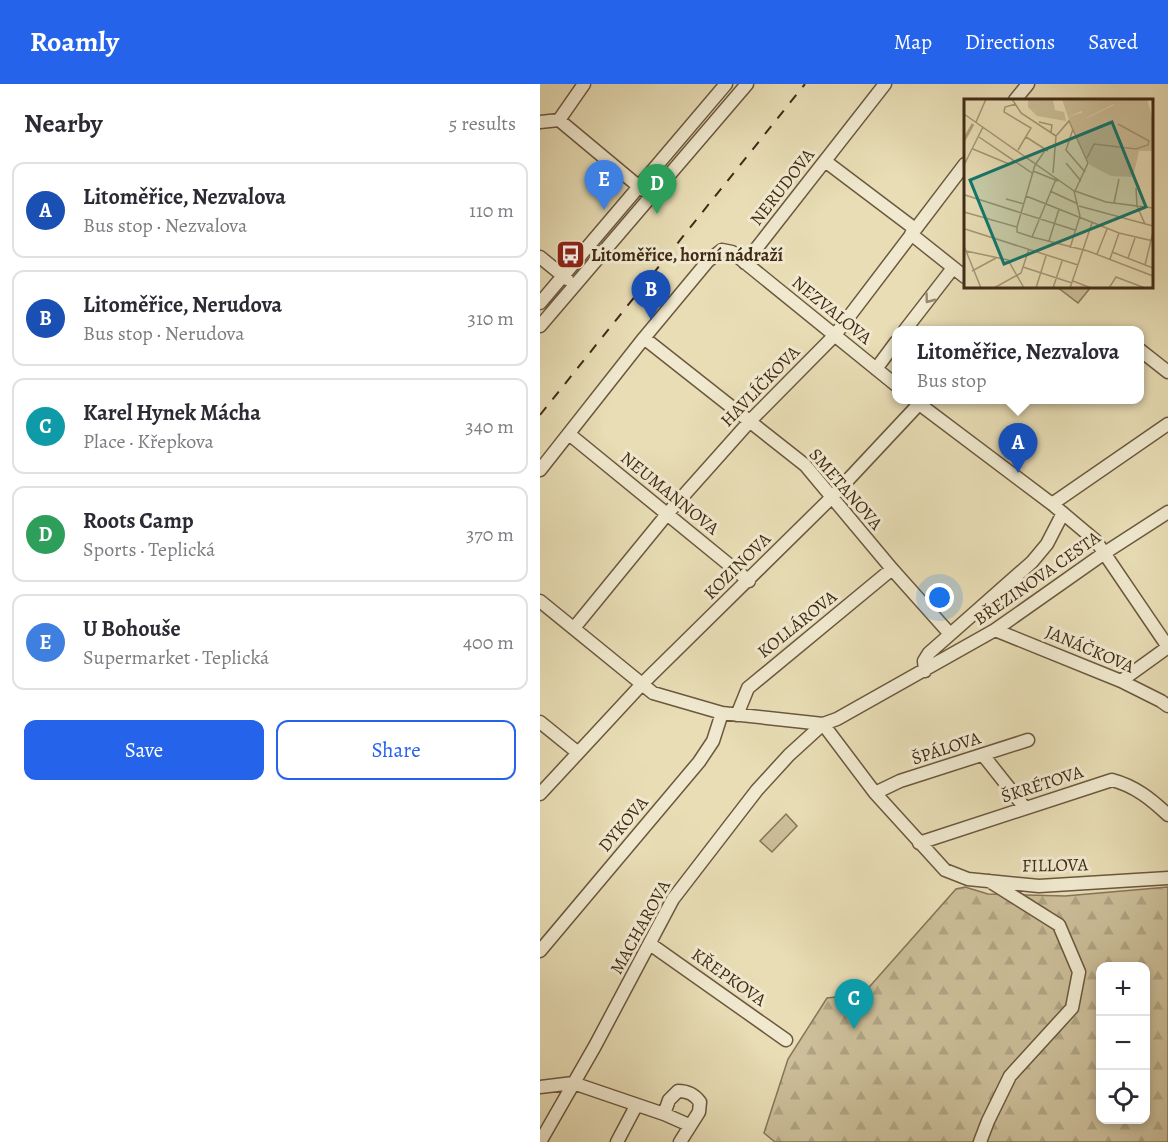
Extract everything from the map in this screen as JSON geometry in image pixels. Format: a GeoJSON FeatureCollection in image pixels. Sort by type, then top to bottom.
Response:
{"type":"FeatureCollection","features":[{"type":"Feature","properties":{"kind":"street"},"geometry":{"type":"LineString","coordinates":[[559,120],[584,84]]}},
{"type":"Feature","properties":{"kind":"street"},"geometry":{"type":"LineString","coordinates":[[540,303],[726,84]]}},
{"type":"Feature","properties":{"kind":"street"},"geometry":{"type":"LineString","coordinates":[[540,326],[747,84]]}},
{"type":"Feature","properties":{"kind":"street","name":"NERUDOVA"},"geometry":{"type":"LineString","coordinates":[[745,263],[885,84]]}},
{"type":"Feature","properties":{"kind":"street"},"geometry":{"type":"LineString","coordinates":[[1017,99],[1028,84]]}},
{"type":"Feature","properties":{"kind":"street"},"geometry":{"type":"LineString","coordinates":[[540,122],[559,120],[650,196]]}},
{"type":"Feature","properties":{"kind":"street"},"geometry":{"type":"LineString","coordinates":[[825,161],[964,276]]}},
{"type":"Feature","properties":{"kind":"street","name":"HAVLÍČKOVA"},"geometry":{"type":"LineString","coordinates":[[574,628],[668,513],[750,421],[835,335],[964,168]]}},
{"type":"Feature","properties":{"kind":"street"},"geometry":{"type":"LineString","coordinates":[[540,470],[644,338],[715,254],[728,250],[745,263]]}},
{"type":"Feature","properties":{"kind":"street"},"geometry":{"type":"LineString","coordinates":[[540,256],[575,284]]}},
{"type":"Feature","properties":{"kind":"street","name":"NEZVALOVA"},"geometry":{"type":"LineString","coordinates":[[745,263],[892,382]]}},
{"type":"Feature","properties":{"kind":"street"},"geometry":{"type":"LineString","coordinates":[[908,326],[952,268]]}},
{"type":"Feature","properties":{"kind":"street","name":"SMETANOVA"},"geometry":{"type":"LineString","coordinates":[[644,338],[805,465],[950,634]]}},
{"type":"Feature","properties":{"kind":"street"},"geometry":{"type":"LineString","coordinates":[[876,369],[892,348]]}},
{"type":"Feature","properties":{"kind":"street"},"geometry":{"type":"LineString","coordinates":[[1144,353],[1168,372]]}},
{"type":"Feature","properties":{"kind":"street","name":"KOZINOVA"},"geometry":{"type":"LineString","coordinates":[[540,794],[642,684],[831,498],[915,404]]}},
{"type":"Feature","properties":{"kind":"street"},"geometry":{"type":"LineString","coordinates":[[920,404],[1052,504],[1096,541],[1168,647],[1121,681]]}},
{"type":"Feature","properties":{"kind":"street"},"geometry":{"type":"LineString","coordinates":[[1052,504],[1168,424]]}},
{"type":"Feature","properties":{"kind":"street","name":"NEUMANNOVA"},"geometry":{"type":"LineString","coordinates":[[569,435],[749,580]]}},
{"type":"Feature","properties":{"kind":"street","name":"BŘEZINOVA CESTA"},"geometry":{"type":"LineString","coordinates":[[823,724],[837,719],[996,630],[1103,554],[1168,512]]}},
{"type":"Feature","properties":{"kind":"street"},"geometry":{"type":"LineString","coordinates":[[925,671],[926,657],[1041,553],[1063,513]]}},
{"type":"Feature","properties":{"kind":"street","name":"KOLLÁROVA"},"geometry":{"type":"LineString","coordinates":[[737,715],[748,687],[892,569]]}},
{"type":"Feature","properties":{"kind":"street"},"geometry":{"type":"LineString","coordinates":[[540,600],[653,693],[722,713],[823,724],[875,793],[919,843]]}},
{"type":"Feature","properties":{"kind":"street","name":"JANÁČKOVA"},"geometry":{"type":"LineString","coordinates":[[996,630],[1121,681],[1168,706]]}},
{"type":"Feature","properties":{"kind":"street","name":"DYKOVA"},"geometry":{"type":"LineString","coordinates":[[540,951],[699,762],[713,741],[722,713]]}},
{"type":"Feature","properties":{"kind":"street"},"geometry":{"type":"LineString","coordinates":[[540,722],[577,753]]}},
{"type":"Feature","properties":{"kind":"street","name":"MACHAROVA"},"geometry":{"type":"LineString","coordinates":[[540,1142],[673,899],[757,790],[789,755],[823,724]]}},
{"type":"Feature","properties":{"kind":"street","name":"ŠPÁLOVA"},"geometry":{"type":"LineString","coordinates":[[875,793],[900,781],[1028,740]]}},
{"type":"Feature","properties":{"kind":"street"},"geometry":{"type":"LineString","coordinates":[[983,755],[1025,808]]}},
{"type":"Feature","properties":{"kind":"street","name":"ŠKRÉTOVA"},"geometry":{"type":"LineString","coordinates":[[919,843],[1112,780],[1128,784],[1168,815]]}},
{"type":"Feature","properties":{"kind":"street","name":"FILLOVA"},"geometry":{"type":"LineString","coordinates":[[919,843],[945,870],[968,879],[1039,886],[1168,878]]}},
{"type":"Feature","properties":{"kind":"street"},"geometry":{"type":"LineString","coordinates":[[980,1142],[1010,1076],[1072,1008],[1079,972],[1059,925],[988,880]]}},
{"type":"Feature","properties":{"kind":"street","name":"KŘEPKOVA"},"geometry":{"type":"LineString","coordinates":[[650,944],[786,1040]]}},
{"type":"Feature","properties":{"kind":"street"},"geometry":{"type":"LineString","coordinates":[[540,1087],[573,1083],[664,1114],[689,1125]]}},
{"type":"Feature","properties":{"kind":"street"},"geometry":{"type":"LineString","coordinates":[[664,1114],[673,1094],[678,1091],[686,1091],[696,1096],[700,1102],[699,1112],[680,1142]]}},
{"type":"Feature","properties":{"kind":"street"},"geometry":{"type":"LineString","coordinates":[[617,1142],[636,1106]]}},
{"type":"Feature","properties":{"kind":"green space"},"geometry":{"type":"Polygon","coordinates":[[[1058,288],[1090,288],[1078,303],[1058,288]]]}},
{"type":"Feature","properties":{"kind":"green space"},"geometry":{"type":"Polygon","coordinates":[[[786,814],[797,826],[772,852],[760,841],[786,814]]]}},
{"type":"Feature","properties":{"kind":"green space"},"geometry":{"type":"Polygon","coordinates":[[[965,887],[988,894],[1065,896],[1168,887],[1168,1142],[775,1142],[764,1133],[788,1059],[827,998],[863,994],[956,889],[965,887]]]}},
{"type":"Feature","properties":{"kind":"railway"},"geometry":{"type":"LineString","coordinates":[[540,415],[805,84]]}},
{"type":"Feature","properties":{"kind":"place","name":"U Bohouše"},"geometry":{"type":"Point","coordinates":[604,210]}},
{"type":"Feature","properties":{"kind":"place","name":"Roots Camp"},"geometry":{"type":"Point","coordinates":[657,214]}},
{"type":"Feature","properties":{"kind":"place","name":"Litoměřice, horní nádraží"},"geometry":{"type":"Point","coordinates":[570,255]}},
{"type":"Feature","properties":{"kind":"place","name":"Litoměřice, Nerudova"},"geometry":{"type":"Point","coordinates":[651,320]}},
{"type":"Feature","properties":{"kind":"place","name":"Litoměřice, Nezvalova"},"geometry":{"type":"Point","coordinates":[1018,473]}},
{"type":"Feature","properties":{"kind":"place","name":"Karel Hynek Mácha"},"geometry":{"type":"Point","coordinates":[854,1029]}}]}
